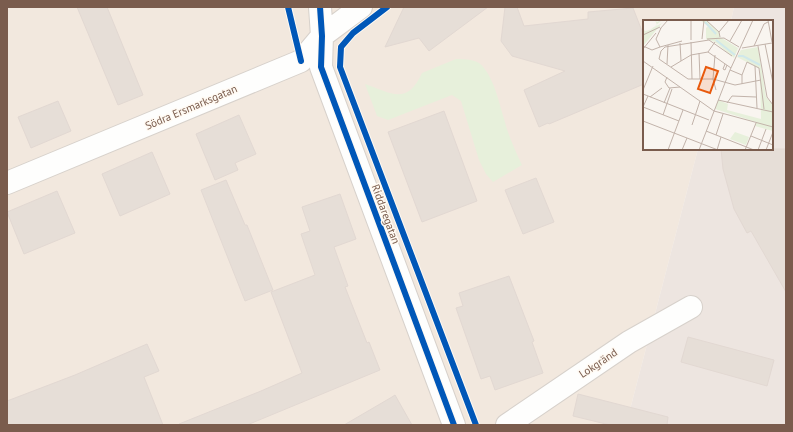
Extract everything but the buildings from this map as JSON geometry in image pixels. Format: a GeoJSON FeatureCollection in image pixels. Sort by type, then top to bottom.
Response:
{"type":"FeatureCollection","features":[{"type":"Feature","properties":{"kind":"street","name":"Riddaregatan"},"geometry":{"type":"LineString","coordinates":[[320,7],[322,36],[321,67],[454,425]]}},
{"type":"Feature","properties":{"kind":"street","name":"Södra Ersmarksgatan"},"geometry":{"type":"LineString","coordinates":[[7,183],[301,61],[322,36],[361,7]]}},
{"type":"Feature","properties":{"kind":"street","name":"Lokgränd"},"geometry":{"type":"LineString","coordinates":[[507,425],[629,342],[692,307]]}},
{"type":"Feature","properties":{"kind":"shaded area"},"geometry":{"type":"Polygon","coordinates":[[[7,7],[734,7],[731,20],[643,20],[643,150],[698,150],[626,425],[7,425],[7,7]]]}},
{"type":"Feature","properties":{"kind":"shaded area"},"geometry":{"type":"Polygon","coordinates":[[[734,7],[786,7],[786,425],[626,425],[698,150],[773,150],[773,20],[731,20],[734,7]]]}},
{"type":"Feature","properties":{"kind":"green space"},"geometry":{"type":"Polygon","coordinates":[[[456,59],[468,59],[475,61],[481,65],[488,74],[496,93],[510,137],[522,165],[493,182],[486,174],[479,160],[461,101],[452,95],[388,120],[377,116],[365,84],[391,93],[404,93],[410,90],[422,73],[456,59]]]}},
{"type":"Feature","properties":{"kind":"cycle path"},"geometry":{"type":"LineString","coordinates":[[288,7],[301,61]]}},
{"type":"Feature","properties":{"kind":"cycle path"},"geometry":{"type":"LineString","coordinates":[[320,7],[322,36],[321,67],[454,425]]}},
{"type":"Feature","properties":{"kind":"cycle path"},"geometry":{"type":"LineString","coordinates":[[387,7],[353,33],[341,47],[340,67],[476,425]]}}]}
